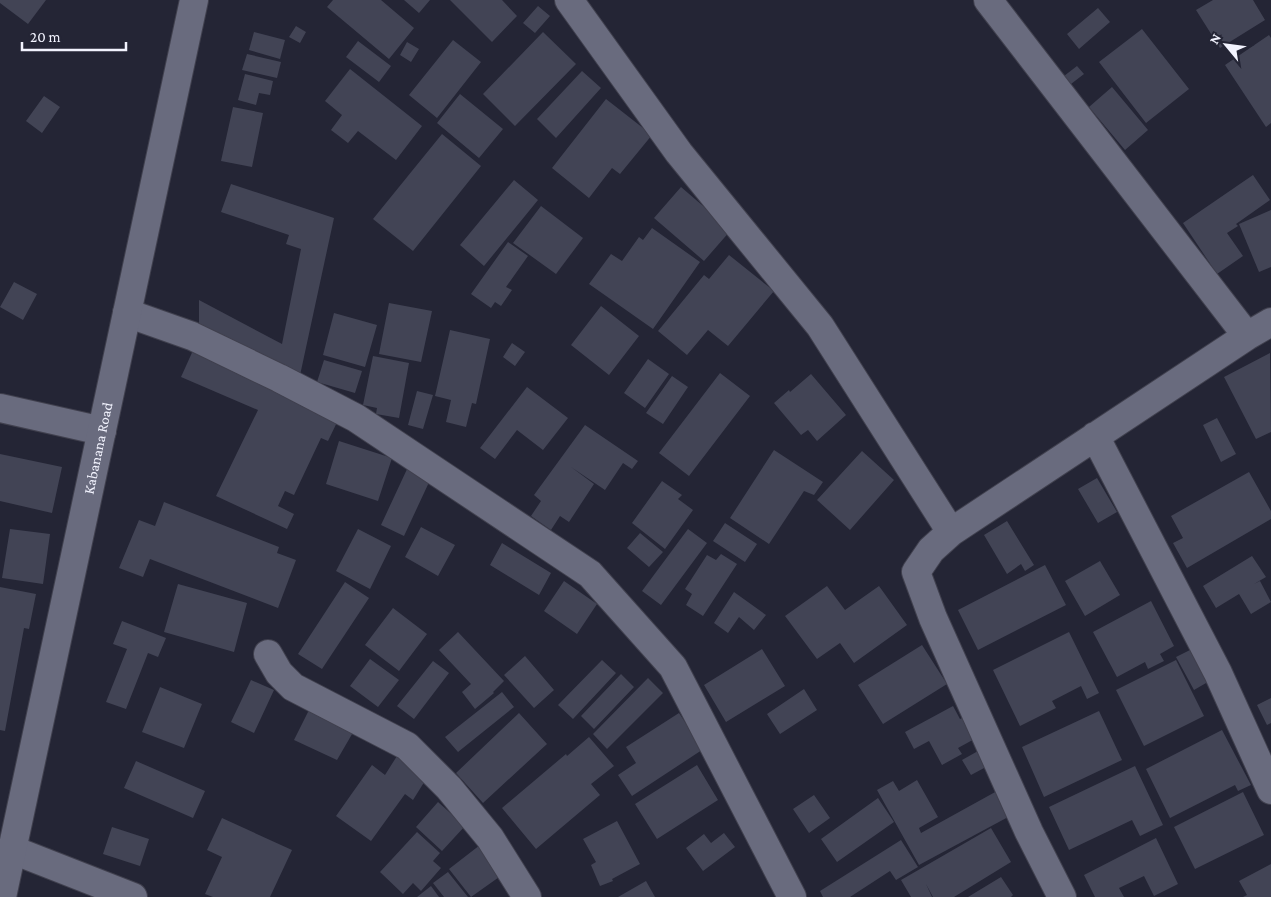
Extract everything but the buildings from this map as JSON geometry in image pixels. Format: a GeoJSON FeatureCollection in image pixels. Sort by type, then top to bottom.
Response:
{"type":"FeatureCollection","features":[{"type":"Feature","properties":{"kind":"street","name":"Kabanana Road"},"geometry":{"type":"LineString","coordinates":[[2,897],[194,0]]}},
{"type":"Feature","properties":{"kind":"street"},"geometry":{"type":"LineString","coordinates":[[569,0],[679,153],[820,326],[951,532]]}},
{"type":"Feature","properties":{"kind":"street"},"geometry":{"type":"LineString","coordinates":[[988,0],[1247,336]]}},
{"type":"Feature","properties":{"kind":"street"},"geometry":{"type":"LineString","coordinates":[[127,313],[192,336],[356,418],[590,574],[674,667],[792,897]]}},
{"type":"Feature","properties":{"kind":"street"},"geometry":{"type":"LineString","coordinates":[[1062,897],[1025,823],[932,618],[916,572],[931,550],[951,532],[1271,322]]}},
{"type":"Feature","properties":{"kind":"street"},"geometry":{"type":"LineString","coordinates":[[0,408],[102,431]]}},
{"type":"Feature","properties":{"kind":"street"},"geometry":{"type":"LineString","coordinates":[[1095,436],[1218,673],[1271,790]]}},
{"type":"Feature","properties":{"kind":"street"},"geometry":{"type":"LineString","coordinates":[[268,654],[279,672],[293,687],[407,746],[449,788],[490,838],[527,897]]}},
{"type":"Feature","properties":{"kind":"street"},"geometry":{"type":"LineString","coordinates":[[13,850],[134,897]]}}]}
